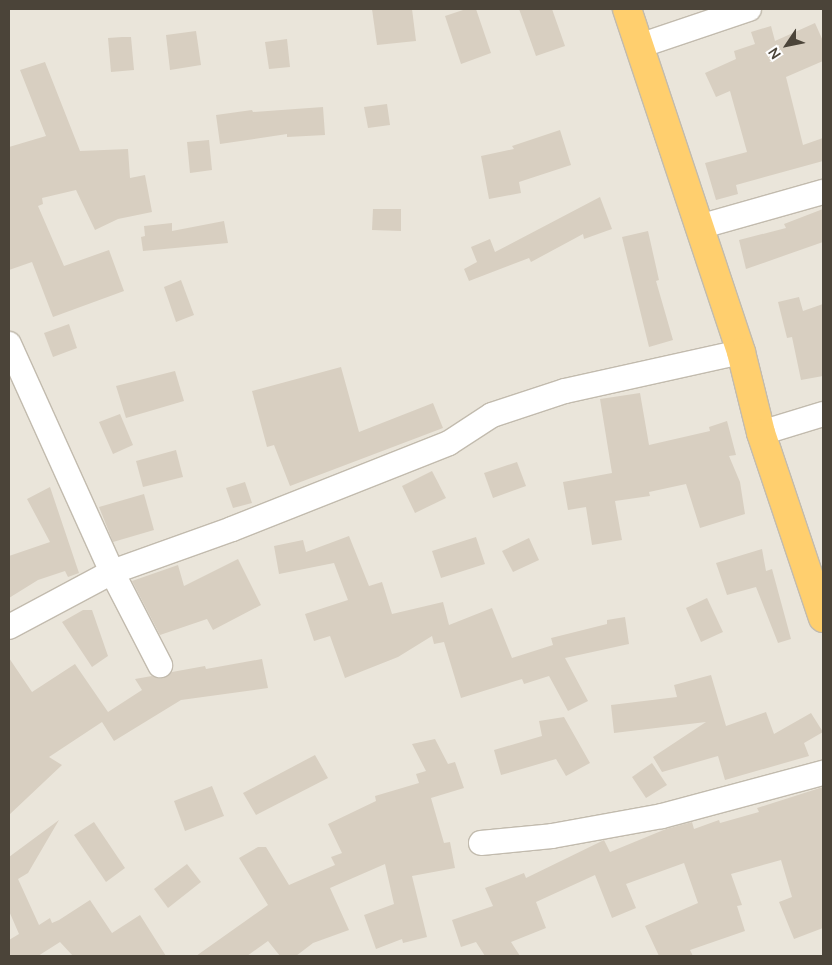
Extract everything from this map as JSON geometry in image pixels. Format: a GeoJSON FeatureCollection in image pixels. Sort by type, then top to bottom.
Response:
{"type":"FeatureCollection","features":[{"type":"Feature","properties":{"kind":"highway"},"geometry":{"type":"LineString","coordinates":[[627,9],[741,352],[761,433],[823,614]]}},
{"type":"Feature","properties":{"kind":"street"},"geometry":{"type":"LineString","coordinates":[[639,46],[749,9]]}},
{"type":"Feature","properties":{"kind":"street"},"geometry":{"type":"LineString","coordinates":[[699,227],[823,192]]}},
{"type":"Feature","properties":{"kind":"street"},"geometry":{"type":"LineString","coordinates":[[9,344],[112,572],[160,665]]}},
{"type":"Feature","properties":{"kind":"street"},"geometry":{"type":"LineString","coordinates":[[9,627],[112,572],[232,529],[449,443],[492,415],[565,391],[741,352]]}},
{"type":"Feature","properties":{"kind":"street"},"geometry":{"type":"LineString","coordinates":[[761,433],[823,414]]}},
{"type":"Feature","properties":{"kind":"street"},"geometry":{"type":"LineString","coordinates":[[481,843],[552,836],[662,816],[823,774]]}},
{"type":"Feature","properties":{"kind":"shaded area"},"geometry":{"type":"Polygon","coordinates":[[[9,9],[823,9],[823,956],[9,956],[9,9]]]}},
{"type":"Feature","properties":{"kind":"building"},"geometry":{"type":"Polygon","coordinates":[[[372,9],[412,9],[416,41],[377,45],[372,9]]]}},
{"type":"Feature","properties":{"kind":"building"},"geometry":{"type":"Polygon","coordinates":[[[466,9],[476,9],[491,53],[461,64],[445,16],[466,9]]]}},
{"type":"Feature","properties":{"kind":"building"},"geometry":{"type":"Polygon","coordinates":[[[519,9],[552,9],[565,46],[536,56],[519,9]]]}},
{"type":"Feature","properties":{"kind":"building"},"geometry":{"type":"Polygon","coordinates":[[[815,23],[823,41],[823,61],[786,77],[803,145],[823,138],[823,161],[736,185],[738,194],[716,200],[705,163],[747,152],[730,91],[716,97],[705,73],[736,59],[734,51],[755,44],[751,32],[771,26],[775,41],[815,23]]]}},
{"type":"Feature","properties":{"kind":"building"},"geometry":{"type":"Polygon","coordinates":[[[196,31],[201,65],[170,70],[166,35],[196,31]]]}},
{"type":"Feature","properties":{"kind":"building"},"geometry":{"type":"Polygon","coordinates":[[[131,37],[134,70],[111,72],[108,38],[131,37]]]}},
{"type":"Feature","properties":{"kind":"building"},"geometry":{"type":"Polygon","coordinates":[[[287,39],[290,67],[269,69],[265,42],[287,39]]]}},
{"type":"Feature","properties":{"kind":"building"},"geometry":{"type":"Polygon","coordinates":[[[45,62],[80,151],[128,149],[130,178],[145,175],[152,212],[118,219],[95,230],[76,190],[42,198],[43,204],[38,206],[64,266],[109,250],[124,291],[53,317],[32,262],[9,270],[9,147],[46,136],[20,70],[45,62]]]}},
{"type":"Feature","properties":{"kind":"building"},"geometry":{"type":"Polygon","coordinates":[[[387,104],[390,125],[368,128],[364,107],[387,104]]]}},
{"type":"Feature","properties":{"kind":"building"},"geometry":{"type":"Polygon","coordinates":[[[323,107],[325,135],[287,137],[287,134],[220,144],[216,115],[252,110],[253,112],[323,107]]]}},
{"type":"Feature","properties":{"kind":"building"},"geometry":{"type":"Polygon","coordinates":[[[560,130],[571,165],[519,182],[521,193],[489,199],[481,156],[514,149],[512,146],[560,130]]]}},
{"type":"Feature","properties":{"kind":"building"},"geometry":{"type":"Polygon","coordinates":[[[209,140],[212,170],[190,173],[187,142],[209,140]]]}},
{"type":"Feature","properties":{"kind":"building"},"geometry":{"type":"Polygon","coordinates":[[[600,197],[612,229],[584,239],[583,234],[531,262],[529,258],[469,281],[464,269],[477,262],[471,247],[490,239],[495,252],[600,197]]]}},
{"type":"Feature","properties":{"kind":"building"},"geometry":{"type":"Polygon","coordinates":[[[373,209],[401,209],[401,231],[372,230],[373,209]]]}},
{"type":"Feature","properties":{"kind":"building"},"geometry":{"type":"Polygon","coordinates":[[[823,209],[823,242],[746,269],[739,240],[786,228],[784,224],[823,209]]]}},
{"type":"Feature","properties":{"kind":"building"},"geometry":{"type":"Polygon","coordinates":[[[224,221],[228,243],[143,251],[141,237],[145,236],[144,226],[172,223],[172,231],[224,221]]]}},
{"type":"Feature","properties":{"kind":"building"},"geometry":{"type":"Polygon","coordinates":[[[648,231],[659,280],[656,281],[673,340],[649,347],[622,237],[648,231]]]}},
{"type":"Feature","properties":{"kind":"building"},"geometry":{"type":"Polygon","coordinates":[[[181,280],[194,315],[176,322],[164,287],[181,280]]]}},
{"type":"Feature","properties":{"kind":"building"},"geometry":{"type":"Polygon","coordinates":[[[799,297],[803,311],[823,304],[823,376],[801,380],[792,337],[787,338],[778,302],[799,297]]]}},
{"type":"Feature","properties":{"kind":"building"},"geometry":{"type":"Polygon","coordinates":[[[69,324],[77,348],[53,357],[44,333],[69,324]]]}},
{"type":"Feature","properties":{"kind":"building"},"geometry":{"type":"Polygon","coordinates":[[[341,367],[359,432],[433,403],[443,428],[290,486],[274,445],[267,447],[252,391],[341,367]]]}},
{"type":"Feature","properties":{"kind":"building"},"geometry":{"type":"Polygon","coordinates":[[[175,371],[184,401],[126,418],[116,386],[175,371]]]}},
{"type":"Feature","properties":{"kind":"building"},"geometry":{"type":"Polygon","coordinates":[[[640,393],[649,445],[710,431],[709,427],[727,421],[736,455],[729,456],[740,482],[745,514],[700,528],[686,484],[649,492],[650,496],[615,501],[622,540],[592,545],[586,507],[568,510],[563,482],[612,473],[600,399],[640,393]]]}},
{"type":"Feature","properties":{"kind":"building"},"geometry":{"type":"Polygon","coordinates":[[[120,414],[133,445],[113,454],[99,422],[120,414]]]}},
{"type":"Feature","properties":{"kind":"building"},"geometry":{"type":"Polygon","coordinates":[[[176,450],[183,477],[143,487],[136,461],[176,450]]]}},
{"type":"Feature","properties":{"kind":"building"},"geometry":{"type":"Polygon","coordinates":[[[517,462],[526,486],[493,498],[484,473],[517,462]]]}},
{"type":"Feature","properties":{"kind":"building"},"geometry":{"type":"Polygon","coordinates":[[[432,471],[446,498],[415,513],[402,486],[432,471]]]}},
{"type":"Feature","properties":{"kind":"building"},"geometry":{"type":"Polygon","coordinates":[[[245,482],[252,503],[233,508],[226,488],[245,482]]]}},
{"type":"Feature","properties":{"kind":"building"},"geometry":{"type":"Polygon","coordinates":[[[50,487],[79,573],[68,577],[65,571],[38,580],[9,598],[9,556],[50,542],[27,499],[50,487]]]}},
{"type":"Feature","properties":{"kind":"building"},"geometry":{"type":"Polygon","coordinates":[[[144,494],[154,530],[113,542],[99,507],[144,494]]]}},
{"type":"Feature","properties":{"kind":"building"},"geometry":{"type":"Polygon","coordinates":[[[349,536],[369,586],[382,582],[392,614],[443,602],[449,625],[492,608],[512,658],[553,645],[551,638],[607,624],[607,620],[625,617],[629,644],[565,658],[588,701],[568,711],[549,676],[524,684],[522,679],[461,698],[444,642],[434,644],[432,636],[398,657],[345,678],[330,636],[314,641],[305,614],[348,600],[334,563],[279,574],[274,546],[303,540],[306,552],[349,536]]]}},
{"type":"Feature","properties":{"kind":"building"},"geometry":{"type":"Polygon","coordinates":[[[476,537],[485,564],[441,578],[432,551],[476,537]]]}},
{"type":"Feature","properties":{"kind":"building"},"geometry":{"type":"Polygon","coordinates":[[[529,538],[539,560],[513,572],[502,551],[529,538]]]}},
{"type":"Feature","properties":{"kind":"building"},"geometry":{"type":"Polygon","coordinates":[[[762,549],[766,571],[772,569],[791,639],[778,643],[756,587],[727,595],[716,563],[762,549]]]}},
{"type":"Feature","properties":{"kind":"building"},"geometry":{"type":"Polygon","coordinates":[[[238,559],[261,605],[213,630],[207,619],[160,635],[132,581],[178,565],[184,586],[238,559]]]}},
{"type":"Feature","properties":{"kind":"building"},"geometry":{"type":"Polygon","coordinates":[[[707,598],[723,632],[701,642],[686,608],[707,598]]]}},
{"type":"Feature","properties":{"kind":"building"},"geometry":{"type":"Polygon","coordinates":[[[83,610],[92,610],[108,656],[92,667],[62,622],[83,610]]]}},
{"type":"Feature","properties":{"kind":"building"},"geometry":{"type":"Polygon","coordinates":[[[9,658],[32,692],[75,664],[108,712],[142,690],[135,679],[152,676],[160,679],[172,672],[205,666],[206,669],[262,659],[268,688],[181,700],[114,741],[102,722],[49,757],[62,765],[9,815],[9,658]]]}},
{"type":"Feature","properties":{"kind":"building"},"geometry":{"type":"Polygon","coordinates":[[[711,675],[726,726],[766,712],[774,734],[811,713],[823,732],[804,743],[809,756],[725,780],[718,756],[662,772],[653,757],[706,722],[614,733],[611,705],[677,697],[674,685],[711,675]]]}},
{"type":"Feature","properties":{"kind":"building"},"geometry":{"type":"Polygon","coordinates":[[[564,717],[590,763],[566,776],[556,759],[501,775],[494,750],[542,736],[539,721],[564,717]]]}},
{"type":"Feature","properties":{"kind":"building"},"geometry":{"type":"Polygon","coordinates":[[[435,739],[448,764],[455,762],[464,788],[431,798],[444,843],[450,842],[455,868],[412,876],[427,937],[403,943],[402,939],[376,949],[364,915],[394,904],[385,864],[330,888],[349,930],[313,943],[296,956],[280,956],[268,941],[247,956],[196,956],[268,905],[239,858],[258,847],[266,847],[289,885],[335,865],[331,857],[342,853],[328,824],[376,801],[375,796],[419,783],[416,774],[426,771],[412,744],[435,739]]]}},
{"type":"Feature","properties":{"kind":"building"},"geometry":{"type":"Polygon","coordinates":[[[315,755],[328,778],[256,815],[243,793],[315,755]]]}},
{"type":"Feature","properties":{"kind":"building"},"geometry":{"type":"Polygon","coordinates":[[[652,763],[667,785],[646,798],[632,777],[652,763]]]}},
{"type":"Feature","properties":{"kind":"building"},"geometry":{"type":"Polygon","coordinates":[[[212,786],[224,816],[185,831],[174,801],[212,786]]]}},
{"type":"Feature","properties":{"kind":"building"},"geometry":{"type":"Polygon","coordinates":[[[823,787],[823,928],[794,939],[779,902],[792,897],[781,860],[731,874],[742,905],[737,906],[745,931],[690,950],[693,956],[659,956],[645,926],[698,903],[684,863],[626,884],[636,908],[612,918],[595,875],[536,902],[546,928],[511,942],[520,956],[485,956],[476,942],[461,947],[452,920],[493,906],[485,888],[524,873],[526,878],[604,840],[610,852],[666,829],[692,822],[694,829],[719,820],[720,823],[759,812],[757,808],[823,787]]]}},
{"type":"Feature","properties":{"kind":"building"},"geometry":{"type":"Polygon","coordinates":[[[59,820],[28,873],[18,879],[39,925],[50,918],[52,923],[59,920],[90,900],[112,933],[140,915],[166,956],[73,956],[60,942],[38,956],[9,956],[9,940],[19,934],[9,911],[9,857],[59,820]]]}},
{"type":"Feature","properties":{"kind":"building"},"geometry":{"type":"Polygon","coordinates":[[[94,822],[125,868],[106,882],[74,835],[94,822]]]}},
{"type":"Feature","properties":{"kind":"building"},"geometry":{"type":"Polygon","coordinates":[[[187,864],[201,882],[168,908],[154,889],[187,864]]]}}]}
